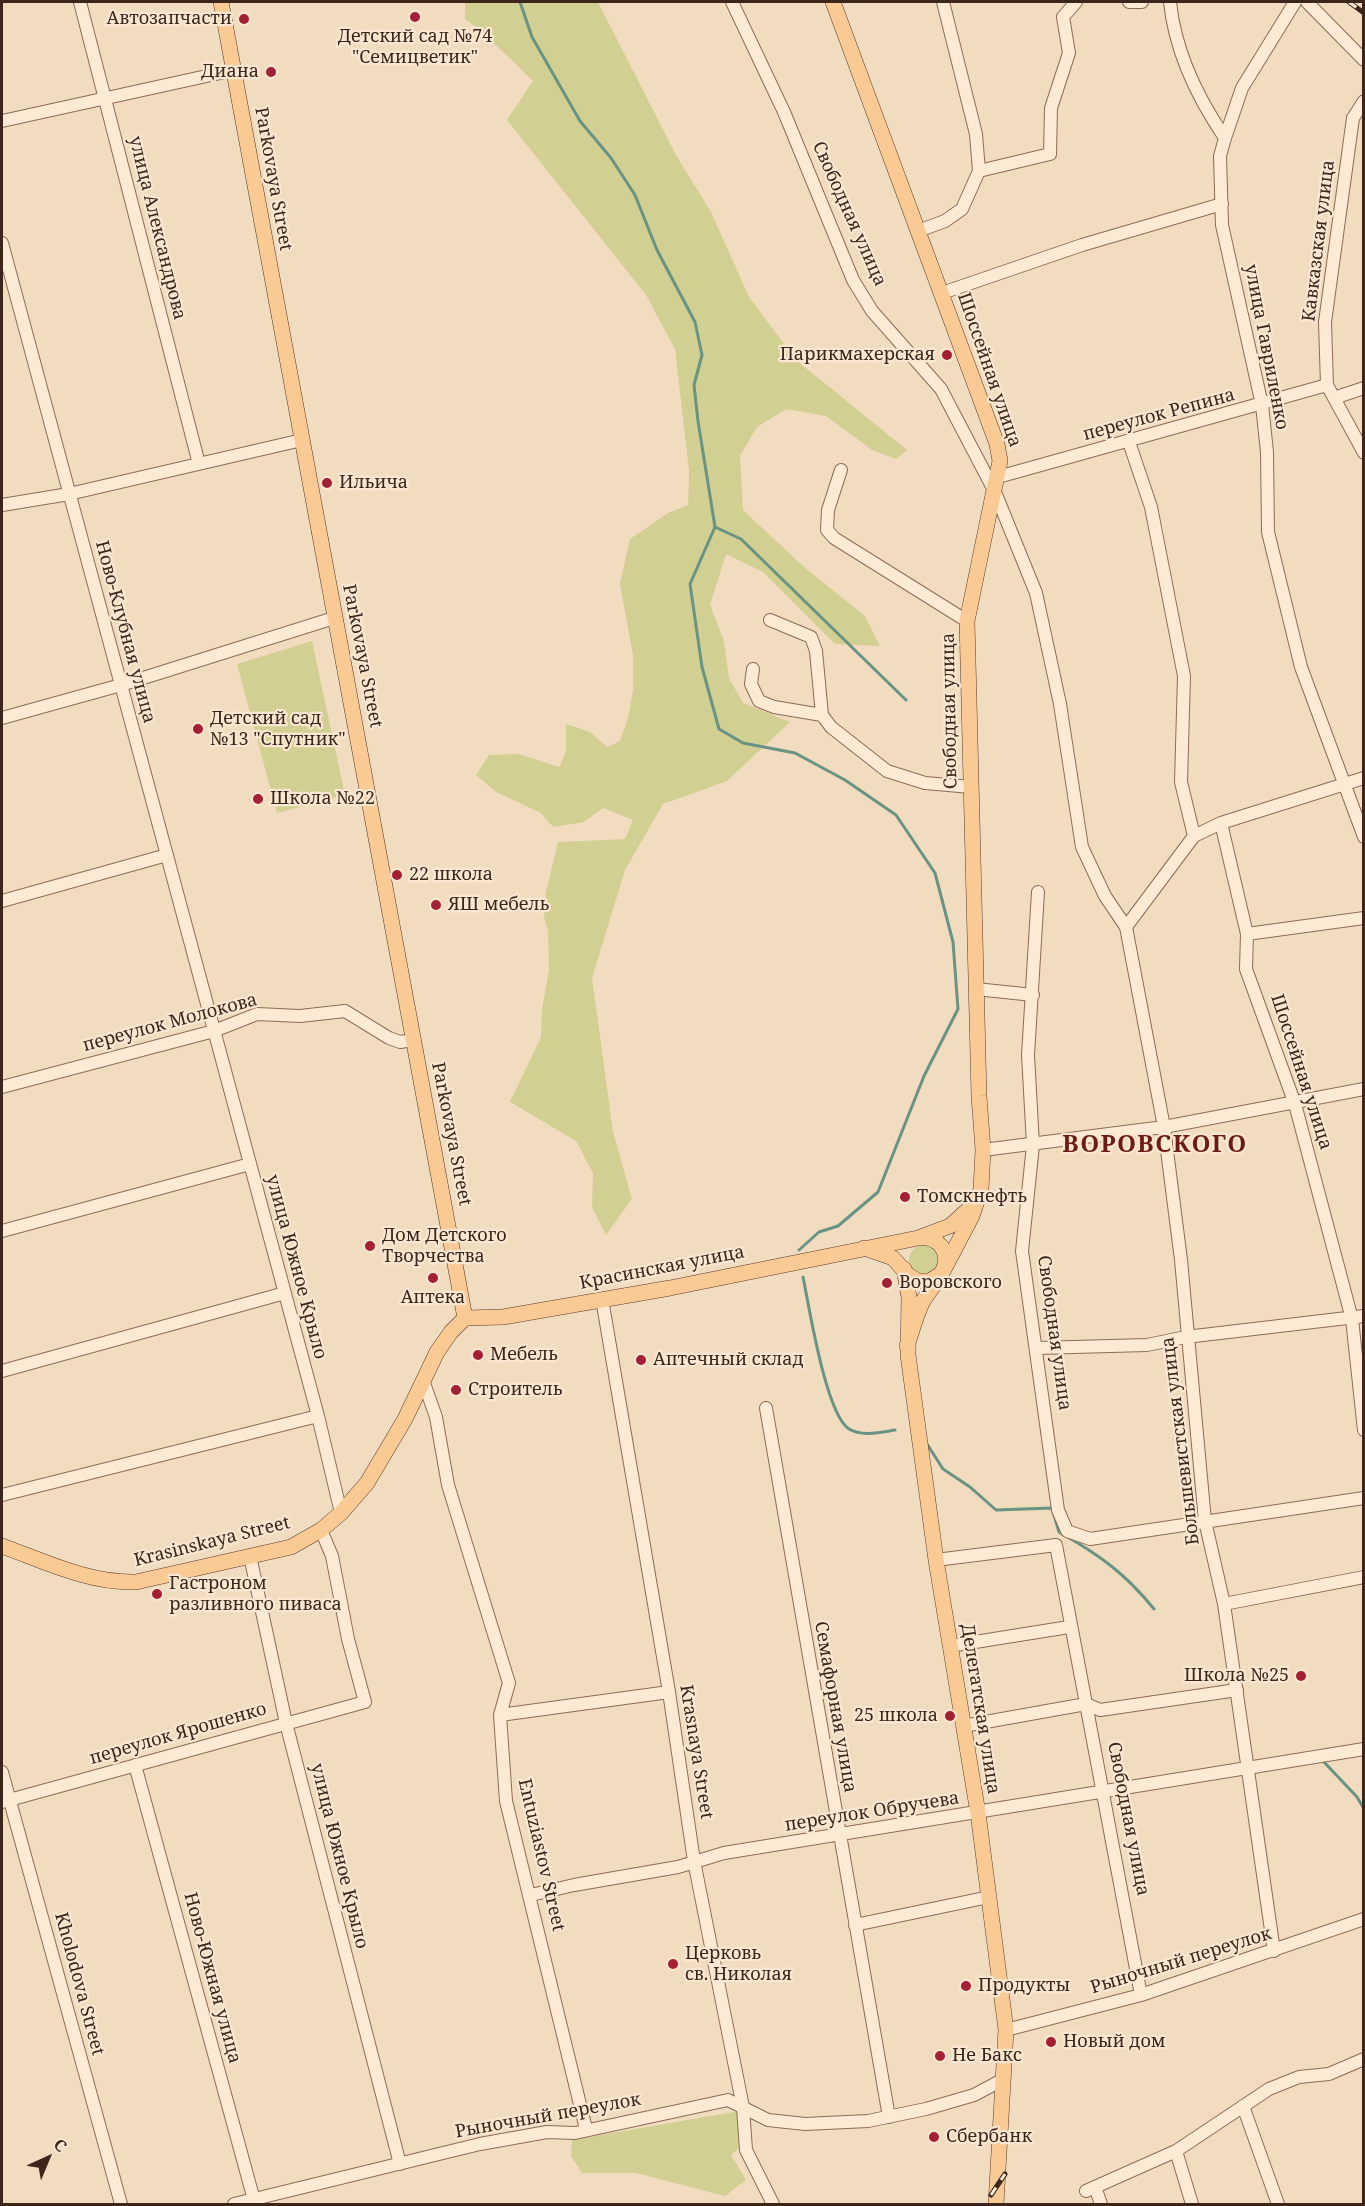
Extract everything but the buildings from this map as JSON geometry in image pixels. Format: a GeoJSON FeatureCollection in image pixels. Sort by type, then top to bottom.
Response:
{"type":"FeatureCollection","features":[{"type":"Feature","properties":{"kind":"main road","name":"Parkovaya Street"},"geometry":{"type":"LineString","coordinates":[[221,2],[465,1318]]}},
{"type":"Feature","properties":{"kind":"main road","name":"Шоссейная улица"},"geometry":{"type":"LineString","coordinates":[[833,2],[997,444],[999,477],[995,492]]}},
{"type":"Feature","properties":{"kind":"main road","name":"Свободная улица"},"geometry":{"type":"LineString","coordinates":[[981,1189],[983,1150],[976,989],[968,621],[995,492]]}},
{"type":"Feature","properties":{"kind":"main road","name":"Красинская улица"},"geometry":{"type":"LineString","coordinates":[[465,1318],[503,1317],[918,1238],[939,1232],[958,1221],[974,1202],[981,1189]]}},
{"type":"Feature","properties":{"kind":"main road","name":"Делегатская улица"},"geometry":{"type":"LineString","coordinates":[[907,1346],[923,1302],[968,1225],[981,1189]]}},
{"type":"Feature","properties":{"kind":"main road"},"geometry":{"type":"LineString","coordinates":[[864,1248],[886,1254],[913,1279],[924,1282],[935,1279],[942,1273],[946,1259],[943,1248],[929,1238],[918,1238],[904,1249],[902,1260],[905,1271]]}},
{"type":"Feature","properties":{"kind":"main road","name":"Делегатская улица"},"geometry":{"type":"LineString","coordinates":[[905,1271],[909,1297],[907,1346],[936,1560],[978,1813],[1006,2030],[996,2205]]}},
{"type":"Feature","properties":{"kind":"main road","name":"Krasinskaya Street"},"geometry":{"type":"LineString","coordinates":[[2,1546],[83,1576],[121,1582],[136,1582],[291,1547],[321,1530],[341,1513],[367,1483],[424,1383],[437,1352],[451,1332],[465,1318]]}},
{"type":"Feature","properties":{"kind":"street","name":"улица Александрова"},"geometry":{"type":"LineString","coordinates":[[80,2],[199,464]]}},
{"type":"Feature","properties":{"kind":"street","name":"Свободная улица"},"geometry":{"type":"LineString","coordinates":[[732,2],[784,112],[853,280],[872,311],[941,389],[995,492]]}},
{"type":"Feature","properties":{"kind":"street"},"geometry":{"type":"LineString","coordinates":[[918,231],[945,221],[962,209],[979,171],[976,134],[943,2]]}},
{"type":"Feature","properties":{"kind":"street"},"geometry":{"type":"LineString","coordinates":[[979,171],[1050,154],[1051,108],[1069,52],[1063,17],[1076,2]]}},
{"type":"Feature","properties":{"kind":"street"},"geometry":{"type":"LineString","coordinates":[[1129,2],[1142,2]]}},
{"type":"Feature","properties":{"kind":"street"},"geometry":{"type":"LineString","coordinates":[[1170,2],[1173,31],[1190,74],[1210,115],[1225,138]]}},
{"type":"Feature","properties":{"kind":"street","name":"улица Гавриленко"},"geometry":{"type":"LineString","coordinates":[[1295,2],[1242,88],[1225,138],[1220,156],[1222,225],[1262,405],[1267,452],[1268,532],[1301,667],[1364,837]]}},
{"type":"Feature","properties":{"kind":"street"},"geometry":{"type":"LineString","coordinates":[[1307,2],[1364,60]]}},
{"type":"Feature","properties":{"kind":"street"},"geometry":{"type":"LineString","coordinates":[[2,121],[234,70]]}},
{"type":"Feature","properties":{"kind":"street","name":"Кавказская улица"},"geometry":{"type":"LineString","coordinates":[[1364,100],[1353,118],[1325,322],[1327,385],[1364,453]]}},
{"type":"Feature","properties":{"kind":"street"},"geometry":{"type":"LineString","coordinates":[[942,293],[1082,245],[1222,204]]}},
{"type":"Feature","properties":{"kind":"street","name":"Ново-Клубная улица"},"geometry":{"type":"LineString","coordinates":[[2,243],[214,1031]]}},
{"type":"Feature","properties":{"kind":"street","name":"переулок Репина"},"geometry":{"type":"LineString","coordinates":[[999,477],[1327,385]]}},
{"type":"Feature","properties":{"kind":"street"},"geometry":{"type":"LineString","coordinates":[[1334,398],[1364,388]]}},
{"type":"Feature","properties":{"kind":"street"},"geometry":{"type":"LineString","coordinates":[[2,505],[69,494],[302,440]]}},
{"type":"Feature","properties":{"kind":"street"},"geometry":{"type":"LineString","coordinates":[[1129,442],[1150,507],[1184,676],[1181,782],[1194,836]]}},
{"type":"Feature","properties":{"kind":"street"},"geometry":{"type":"LineString","coordinates":[[841,470],[828,510],[827,530],[834,538],[968,621]]}},
{"type":"Feature","properties":{"kind":"street"},"geometry":{"type":"LineString","coordinates":[[995,492],[1036,593],[1060,705],[1082,847],[1105,896],[1126,927],[1194,836],[1221,823],[1364,778]]}},
{"type":"Feature","properties":{"kind":"street"},"geometry":{"type":"LineString","coordinates":[[2,718],[121,685],[334,618]]}},
{"type":"Feature","properties":{"kind":"street"},"geometry":{"type":"LineString","coordinates":[[770,620],[811,637],[816,651],[822,715],[831,727],[887,771],[925,783],[971,787]]}},
{"type":"Feature","properties":{"kind":"street"},"geometry":{"type":"LineString","coordinates":[[753,669],[751,684],[759,701],[774,707],[822,715]]}},
{"type":"Feature","properties":{"kind":"street","name":"Шоссейная улица"},"geometry":{"type":"LineString","coordinates":[[1221,823],[1247,934],[1246,969],[1295,1104],[1358,1317],[1364,1430]]}},
{"type":"Feature","properties":{"kind":"street"},"geometry":{"type":"LineString","coordinates":[[2,901],[166,855]]}},
{"type":"Feature","properties":{"kind":"street","name":"Свободная улица"},"geometry":{"type":"LineString","coordinates":[[1038,892],[1028,1055],[1033,1145],[1022,1251],[1058,1510],[1067,1531],[1090,1539],[1205,1521]]}},
{"type":"Feature","properties":{"kind":"street"},"geometry":{"type":"LineString","coordinates":[[1247,934],[1364,918]]}},
{"type":"Feature","properties":{"kind":"street","name":"Большевистская улица"},"geometry":{"type":"LineString","coordinates":[[1126,927],[1164,1127],[1181,1260],[1186,1337],[1205,1521],[1224,1604],[1274,1952]]}},
{"type":"Feature","properties":{"kind":"street"},"geometry":{"type":"LineString","coordinates":[[976,989],[1033,994]]}},
{"type":"Feature","properties":{"kind":"street","name":"переулок Молокова"},"geometry":{"type":"LineString","coordinates":[[2,1087],[214,1031],[257,1014],[300,1016],[339,1010],[366,1022],[389,1038],[400,1042],[413,1040]]}},
{"type":"Feature","properties":{"kind":"street","name":"улица Южное Крыло"},"geometry":{"type":"LineString","coordinates":[[214,1031],[318,1416],[341,1513]]}},
{"type":"Feature","properties":{"kind":"street"},"geometry":{"type":"LineString","coordinates":[[983,1150],[1164,1127],[1295,1104],[1364,1089]]}},
{"type":"Feature","properties":{"kind":"street"},"geometry":{"type":"LineString","coordinates":[[2,1231],[250,1164]]}},
{"type":"Feature","properties":{"kind":"street"},"geometry":{"type":"LineString","coordinates":[[2,1371],[285,1293]]}},
{"type":"Feature","properties":{"kind":"street","name":"Krasnaya Street"},"geometry":{"type":"LineString","coordinates":[[602,1299],[669,1692],[694,1861],[743,2107],[746,2150],[773,2205]]}},
{"type":"Feature","properties":{"kind":"street"},"geometry":{"type":"LineString","coordinates":[[1037,1348],[1147,1345],[1186,1337],[1358,1317],[1364,1327]]}},
{"type":"Feature","properties":{"kind":"street","name":"Entuziastov Street"},"geometry":{"type":"LineString","coordinates":[[424,1383],[436,1417],[448,1485],[509,1683],[500,1715],[506,1801],[531,1895],[586,2129]]}},
{"type":"Feature","properties":{"kind":"street","name":"Семафорная улица"},"geometry":{"type":"LineString","coordinates":[[766,1408],[839,1836],[890,2117]]}},
{"type":"Feature","properties":{"kind":"street"},"geometry":{"type":"LineString","coordinates":[[2,1495],[318,1416]]}},
{"type":"Feature","properties":{"kind":"street"},"geometry":{"type":"LineString","coordinates":[[1205,1521],[1364,1498]]}},
{"type":"Feature","properties":{"kind":"street","name":"переулок Ярошенко"},"geometry":{"type":"LineString","coordinates":[[5,1801],[365,1702],[348,1639],[332,1556],[321,1530]]}},
{"type":"Feature","properties":{"kind":"street","name":"Свободная улица"},"geometry":{"type":"LineString","coordinates":[[936,1560],[1056,1545],[1069,1627],[1086,1704],[1141,1995]]}},
{"type":"Feature","properties":{"kind":"street","name":"улица Южное Крыло"},"geometry":{"type":"LineString","coordinates":[[250,1556],[286,1723],[400,2164]]}},
{"type":"Feature","properties":{"kind":"street"},"geometry":{"type":"LineString","coordinates":[[1224,1604],[1364,1577]]}},
{"type":"Feature","properties":{"kind":"street"},"geometry":{"type":"LineString","coordinates":[[950,1646],[1069,1627]]}},
{"type":"Feature","properties":{"kind":"street"},"geometry":{"type":"LineString","coordinates":[[963,1726],[1086,1704],[1100,1710],[1237,1690]]}},
{"type":"Feature","properties":{"kind":"street"},"geometry":{"type":"LineString","coordinates":[[500,1715],[669,1692]]}},
{"type":"Feature","properties":{"kind":"street","name":"переулок Обручева"},"geometry":{"type":"LineString","coordinates":[[531,1895],[678,1867],[724,1853],[1364,1749]]}},
{"type":"Feature","properties":{"kind":"street","name":"Ново-Южная улица"},"geometry":{"type":"LineString","coordinates":[[135,1765],[261,2200]]}},
{"type":"Feature","properties":{"kind":"street","name":"Kholodova Street"},"geometry":{"type":"LineString","coordinates":[[2,1772],[5,1801],[121,2205]]}},
{"type":"Feature","properties":{"kind":"street"},"geometry":{"type":"LineString","coordinates":[[855,1924],[989,1897]]}},
{"type":"Feature","properties":{"kind":"street","name":"Рыночный переулок"},"geometry":{"type":"LineString","coordinates":[[1006,2030],[1141,1995],[1274,1952],[1364,1919]]}},
{"type":"Feature","properties":{"kind":"street"},"geometry":{"type":"LineString","coordinates":[[1101,2205],[1090,2189],[1176,2151],[1269,2089],[1299,2077],[1329,2074],[1364,2059]]}},
{"type":"Feature","properties":{"kind":"street","name":"Рыночный переулок"},"geometry":{"type":"LineString","coordinates":[[234,2205],[480,2144],[547,2132],[575,2133],[728,2100],[768,2120],[805,2124],[890,2117],[974,2095],[1004,2079]]}},
{"type":"Feature","properties":{"kind":"street"},"geometry":{"type":"LineString","coordinates":[[1243,2106],[1278,2205]]}},
{"type":"Feature","properties":{"kind":"street"},"geometry":{"type":"LineString","coordinates":[[1176,2151],[1192,2205]]}},
{"type":"Feature","properties":{"kind":"shaded area"},"geometry":{"type":"Polygon","coordinates":[[[465,2],[598,2],[677,157],[711,212],[749,297],[796,360],[907,450],[896,459],[872,450],[826,416],[786,409],[757,427],[740,456],[743,510],[804,567],[865,616],[880,646],[835,644],[763,572],[726,554],[710,605],[724,641],[729,678],[743,703],[790,722],[727,781],[663,804],[625,870],[592,978],[613,1132],[632,1199],[606,1235],[592,1207],[593,1173],[576,1141],[510,1102],[541,1037],[542,1009],[549,970],[548,930],[544,918],[546,892],[558,842],[625,839],[633,820],[603,808],[584,822],[553,827],[541,813],[496,792],[476,775],[489,755],[519,754],[559,767],[566,752],[566,724],[590,732],[607,747],[620,741],[628,718],[633,690],[633,655],[620,584],[630,539],[668,513],[688,505],[689,471],[675,349],[646,295],[507,120],[533,81],[492,41],[465,19],[465,2]]]}},
{"type":"Feature","properties":{"kind":"shaded area"},"geometry":{"type":"Polygon","coordinates":[[[312,641],[345,795],[277,813],[237,664],[312,641]]]}},
{"type":"Feature","properties":{"kind":"shaded area"},"geometry":{"type":"Polygon","coordinates":[[[924,1245],[935,1249],[939,1260],[935,1271],[924,1275],[913,1271],[909,1260],[913,1249],[924,1245]]]}},
{"type":"Feature","properties":{"kind":"shaded area"},"geometry":{"type":"Polygon","coordinates":[[[739,2111],[744,2144],[731,2155],[746,2180],[725,2196],[636,2173],[582,2173],[571,2156],[572,2140],[739,2111]]]}},
{"type":"Feature","properties":{"kind":"waterway"},"geometry":{"type":"LineString","coordinates":[[520,2],[532,37],[580,121],[611,158],[635,195],[657,250],[695,322],[702,355],[694,385],[715,527],[741,539],[906,700]]}},
{"type":"Feature","properties":{"kind":"waterway"},"geometry":{"type":"LineString","coordinates":[[715,527],[690,584],[702,667],[719,729],[743,743],[795,753],[845,780],[896,815],[935,873],[953,942],[958,1009],[924,1076],[878,1192],[838,1226],[819,1232],[799,1250]]}},
{"type":"Feature","properties":{"kind":"waterway"},"geometry":{"type":"LineString","coordinates":[[803,1277],[826,1382],[841,1420],[849,1429],[860,1433],[895,1430]]}},
{"type":"Feature","properties":{"kind":"waterway"},"geometry":{"type":"LineString","coordinates":[[927,1444],[943,1469],[970,1487],[996,1510],[1052,1508],[1059,1532],[1110,1565],[1154,1609]]}},
{"type":"Feature","properties":{"kind":"waterway"},"geometry":{"type":"LineString","coordinates":[[1324,1762],[1357,1797],[1364,1809]]}},
{"type":"Feature","properties":{"kind":"railway"},"geometry":{"type":"LineString","coordinates":[[1349,2],[1364,13]]}},
{"type":"Feature","properties":{"kind":"railway"},"geometry":{"type":"LineString","coordinates":[[991,2195],[1005,2174]]}},
{"type":"Feature","properties":{"kind":"place","name":"Детский сад №74 \"Семицветик\""},"geometry":{"type":"Point","coordinates":[415,17]}},
{"type":"Feature","properties":{"kind":"place","name":"Автозапчасти"},"geometry":{"type":"Point","coordinates":[244,19]}},
{"type":"Feature","properties":{"kind":"place","name":"Диана"},"geometry":{"type":"Point","coordinates":[271,72]}},
{"type":"Feature","properties":{"kind":"place","name":"Парикмахерская"},"geometry":{"type":"Point","coordinates":[947,355]}},
{"type":"Feature","properties":{"kind":"place","name":"Ильича"},"geometry":{"type":"Point","coordinates":[327,483]}},
{"type":"Feature","properties":{"kind":"place","name":"Детский сад №13 \"Спутник\""},"geometry":{"type":"Point","coordinates":[198,729]}},
{"type":"Feature","properties":{"kind":"place","name":"Школа №22"},"geometry":{"type":"Point","coordinates":[258,799]}},
{"type":"Feature","properties":{"kind":"place","name":"22 школа"},"geometry":{"type":"Point","coordinates":[397,875]}},
{"type":"Feature","properties":{"kind":"place","name":"ЯШ мебель"},"geometry":{"type":"Point","coordinates":[436,905]}},
{"type":"Feature","properties":{"kind":"place","name":"Томскнефть"},"geometry":{"type":"Point","coordinates":[905,1197]}},
{"type":"Feature","properties":{"kind":"place","name":"Дом Детского Творчества"},"geometry":{"type":"Point","coordinates":[370,1246]}},
{"type":"Feature","properties":{"kind":"place","name":"Аптека"},"geometry":{"type":"Point","coordinates":[433,1278]}},
{"type":"Feature","properties":{"kind":"place","name":"Воровского"},"geometry":{"type":"Point","coordinates":[887,1283]}},
{"type":"Feature","properties":{"kind":"place","name":"Мебель"},"geometry":{"type":"Point","coordinates":[478,1355]}},
{"type":"Feature","properties":{"kind":"place","name":"Аптечный склад"},"geometry":{"type":"Point","coordinates":[641,1360]}},
{"type":"Feature","properties":{"kind":"place","name":"Строитель"},"geometry":{"type":"Point","coordinates":[456,1390]}},
{"type":"Feature","properties":{"kind":"place","name":"Гастроном разливного пиваса"},"geometry":{"type":"Point","coordinates":[157,1594]}},
{"type":"Feature","properties":{"kind":"place","name":"Школа №25"},"geometry":{"type":"Point","coordinates":[1301,1676]}},
{"type":"Feature","properties":{"kind":"place","name":"25 школа"},"geometry":{"type":"Point","coordinates":[950,1716]}},
{"type":"Feature","properties":{"kind":"place","name":"Церковь св. Николая"},"geometry":{"type":"Point","coordinates":[673,1964]}},
{"type":"Feature","properties":{"kind":"place","name":"Продукты"},"geometry":{"type":"Point","coordinates":[966,1986]}},
{"type":"Feature","properties":{"kind":"place","name":"Новый дом"},"geometry":{"type":"Point","coordinates":[1051,2042]}},
{"type":"Feature","properties":{"kind":"place","name":"Не Бакс"},"geometry":{"type":"Point","coordinates":[940,2056]}},
{"type":"Feature","properties":{"kind":"place","name":"Сбербанк"},"geometry":{"type":"Point","coordinates":[934,2137]}},
{"type":"Feature","properties":{"kind":"district","name":"ВОРОВСКОГО"},"geometry":{"type":"Point","coordinates":[1155,1145]}}]}
